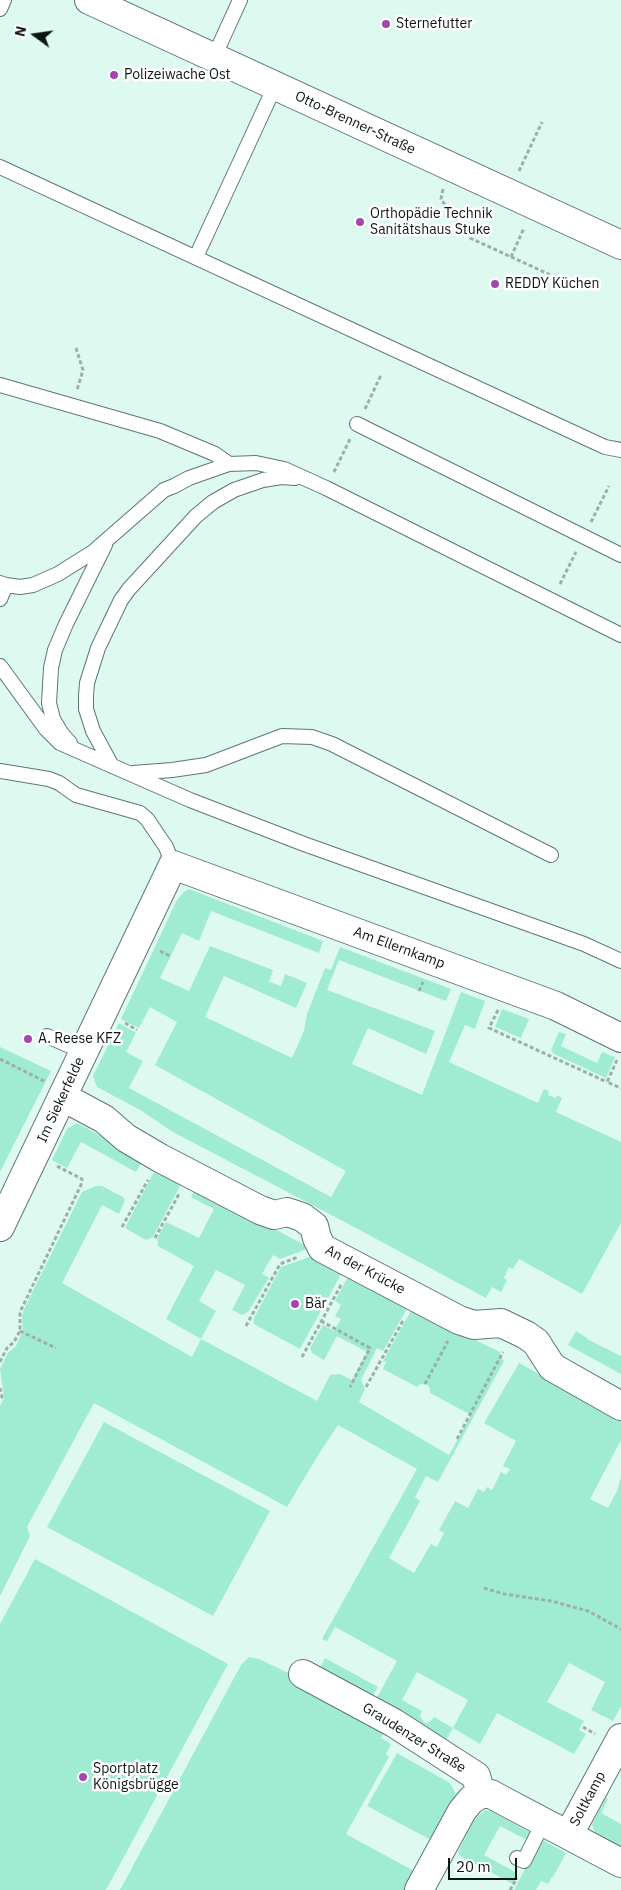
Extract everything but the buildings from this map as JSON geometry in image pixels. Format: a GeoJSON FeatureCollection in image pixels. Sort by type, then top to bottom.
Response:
{"type":"FeatureCollection","features":[{"type":"Feature","properties":{"kind":"street","name":"Otto-Brenner-Straße"},"geometry":{"type":"LineString","coordinates":[[89,0],[621,245]]}},
{"type":"Feature","properties":{"kind":"street","name":"Am Ellernkamp"},"geometry":{"type":"LineString","coordinates":[[173,865],[556,1006],[619,1048]]}},
{"type":"Feature","properties":{"kind":"street","name":"Im Siekerfelde"},"geometry":{"type":"LineString","coordinates":[[0,1227],[173,865]]}},
{"type":"Feature","properties":{"kind":"street","name":"An der Krücke"},"geometry":{"type":"LineString","coordinates":[[64,1094],[104,1119],[126,1138],[190,1174],[260,1210],[274,1214],[287,1212],[302,1217],[314,1226],[322,1248],[459,1320],[474,1325],[501,1322],[516,1329],[536,1342],[552,1367],[621,1406]]}},
{"type":"Feature","properties":{"kind":"street","name":"Graudenzer Straße"},"geometry":{"type":"LineString","coordinates":[[303,1674],[394,1723],[476,1776],[481,1794]]}},
{"type":"Feature","properties":{"kind":"street","name":"Soltkamp"},"geometry":{"type":"LineString","coordinates":[[569,1834],[621,1738]]}},
{"type":"Feature","properties":{"kind":"street"},"geometry":{"type":"LineString","coordinates":[[419,1890],[462,1811],[471,1800],[481,1794],[491,1794],[621,1863]]}},
{"type":"Feature","properties":{"kind":"lane"},"geometry":{"type":"LineString","coordinates":[[0,9],[4,0]]}},
{"type":"Feature","properties":{"kind":"lane"},"geometry":{"type":"LineString","coordinates":[[214,57],[240,0]]}},
{"type":"Feature","properties":{"kind":"lane"},"geometry":{"type":"LineString","coordinates":[[196,257],[275,86]]}},
{"type":"Feature","properties":{"kind":"lane"},"geometry":{"type":"LineString","coordinates":[[0,168],[605,447],[621,450]]}},
{"type":"Feature","properties":{"kind":"lane"},"geometry":{"type":"LineString","coordinates":[[0,385],[160,431],[215,454],[229,464]]}},
{"type":"Feature","properties":{"kind":"lane"},"geometry":{"type":"LineString","coordinates":[[357,424],[621,555]]}},
{"type":"Feature","properties":{"kind":"lane"},"geometry":{"type":"LineString","coordinates":[[0,600],[3,584],[20,587],[33,585],[49,578],[78,561],[110,538],[164,490],[229,464],[243,463],[269,465],[284,469],[326,488],[621,635]]}},
{"type":"Feature","properties":{"kind":"lane"},"geometry":{"type":"LineString","coordinates":[[112,766],[93,731],[86,709],[87,684],[104,632],[128,589],[196,516],[234,490],[263,480],[281,477],[296,478],[326,488]]}},
{"type":"Feature","properties":{"kind":"lane"},"geometry":{"type":"LineString","coordinates":[[83,753],[62,734],[54,719],[49,704],[49,681],[55,650],[66,624],[100,552],[110,538]]}},
{"type":"Feature","properties":{"kind":"lane"},"geometry":{"type":"LineString","coordinates":[[0,666],[46,729],[60,742],[83,753],[190,800],[304,844],[584,944],[621,960]]}},
{"type":"Feature","properties":{"kind":"lane"},"geometry":{"type":"LineString","coordinates":[[127,773],[148,773],[206,765],[282,736],[312,737],[332,744],[551,854]]}},
{"type":"Feature","properties":{"kind":"lane"},"geometry":{"type":"LineString","coordinates":[[0,771],[48,779],[76,794],[140,813],[147,819],[166,847],[173,865]]}},
{"type":"Feature","properties":{"kind":"lane"},"geometry":{"type":"LineString","coordinates":[[47,1036],[84,1052]]}},
{"type":"Feature","properties":{"kind":"lane"},"geometry":{"type":"LineString","coordinates":[[517,1858],[524,1861],[544,1821]]}},
{"type":"Feature","properties":{"kind":"path"},"geometry":{"type":"LineString","coordinates":[[508,193],[542,122]]}},
{"type":"Feature","properties":{"kind":"path"},"geometry":{"type":"LineString","coordinates":[[453,168],[441,193],[441,199],[470,238],[566,282]]}},
{"type":"Feature","properties":{"kind":"path"},"geometry":{"type":"LineString","coordinates":[[511,257],[515,248]]}},
{"type":"Feature","properties":{"kind":"path"},"geometry":{"type":"LineString","coordinates":[[73,405],[83,370],[76,348]]}},
{"type":"Feature","properties":{"kind":"path"},"geometry":{"type":"LineString","coordinates":[[508,988],[490,1028],[621,1088]]}},
{"type":"Feature","properties":{"kind":"path"},"geometry":{"type":"LineString","coordinates":[[607,1082],[619,1048]]}},
{"type":"Feature","properties":{"kind":"path"},"geometry":{"type":"LineString","coordinates":[[0,1059],[64,1094]]}},
{"type":"Feature","properties":{"kind":"path"},"geometry":{"type":"LineString","coordinates":[[0,1362],[7,1348],[14,1342],[20,1331],[20,1312],[81,1185],[82,1179],[36,1154]]}},
{"type":"Feature","properties":{"kind":"path"},"geometry":{"type":"LineString","coordinates":[[122,1226],[160,1158]]}},
{"type":"Feature","properties":{"kind":"path"},"geometry":{"type":"LineString","coordinates":[[155,1238],[190,1174]]}},
{"type":"Feature","properties":{"kind":"path"},"geometry":{"type":"LineString","coordinates":[[246,1326],[280,1264],[322,1248]]}},
{"type":"Feature","properties":{"kind":"path"},"geometry":{"type":"LineString","coordinates":[[302,1357],[352,1264]]}},
{"type":"Feature","properties":{"kind":"path"},"geometry":{"type":"LineString","coordinates":[[366,1386],[416,1297]]}},
{"type":"Feature","properties":{"kind":"path"},"geometry":{"type":"LineString","coordinates":[[425,1384],[459,1320]]}},
{"type":"Feature","properties":{"kind":"path"},"geometry":{"type":"LineString","coordinates":[[321,1321],[370,1348],[350,1387]]}},
{"type":"Feature","properties":{"kind":"path"},"geometry":{"type":"LineString","coordinates":[[456,1439],[516,1329]]}},
{"type":"Feature","properties":{"kind":"path"},"geometry":{"type":"LineString","coordinates":[[20,1331],[56,1348]]}},
{"type":"Feature","properties":{"kind":"path"},"geometry":{"type":"LineString","coordinates":[[0,1388],[2,1397],[0,1400]]}},
{"type":"Feature","properties":{"kind":"path"},"geometry":{"type":"LineString","coordinates":[[484,1588],[504,1594],[550,1601],[588,1611],[621,1628]]}},
{"type":"Feature","properties":{"kind":"green space"},"geometry":{"type":"Polygon","coordinates":[[[189,889],[323,941],[319,953],[211,911],[199,941],[182,933],[160,978],[189,991],[210,946],[273,970],[269,982],[281,986],[285,974],[307,983],[296,1008],[224,976],[205,1017],[292,1058],[304,1031],[307,1014],[325,968],[331,970],[340,947],[451,989],[446,1001],[339,960],[327,990],[435,1031],[426,1054],[368,1028],[352,1064],[422,1095],[461,992],[485,1001],[475,1029],[465,1025],[449,1062],[538,1103],[544,1089],[549,1091],[548,1095],[556,1098],[557,1095],[562,1098],[556,1112],[621,1142],[621,1223],[582,1294],[519,1259],[513,1269],[509,1267],[504,1278],[507,1280],[501,1292],[492,1287],[486,1298],[171,1131],[142,1111],[97,1087],[93,1076],[119,1023],[136,1033],[126,1052],[143,1061],[129,1088],[331,1197],[346,1171],[155,1065],[177,1022],[150,1007],[139,1028],[121,1019],[177,900],[189,889]]]}},
{"type":"Feature","properties":{"kind":"green space"},"geometry":{"type":"Polygon","coordinates":[[[502,1009],[529,1019],[521,1038],[495,1027],[502,1009]]]}},
{"type":"Feature","properties":{"kind":"green space"},"geometry":{"type":"Polygon","coordinates":[[[559,1032],[566,1034],[561,1046],[597,1063],[602,1052],[615,1057],[606,1078],[554,1054],[551,1050],[559,1032]]]}},
{"type":"Feature","properties":{"kind":"green space"},"geometry":{"type":"Polygon","coordinates":[[[0,1047],[51,1071],[0,1172],[0,1047]]]}},
{"type":"Feature","properties":{"kind":"green space"},"geometry":{"type":"Polygon","coordinates":[[[77,1123],[144,1159],[136,1172],[81,1142],[67,1168],[52,1160],[67,1129],[77,1123]]]}},
{"type":"Feature","properties":{"kind":"green space"},"geometry":{"type":"Polygon","coordinates":[[[157,1166],[183,1180],[153,1237],[146,1240],[125,1228],[157,1166]]]}},
{"type":"Feature","properties":{"kind":"green space"},"geometry":{"type":"Polygon","coordinates":[[[96,1186],[102,1186],[123,1197],[125,1200],[119,1214],[102,1205],[62,1283],[192,1357],[201,1339],[317,1401],[330,1375],[340,1374],[352,1380],[367,1352],[337,1336],[324,1360],[312,1353],[310,1348],[323,1325],[334,1331],[341,1319],[335,1316],[341,1305],[335,1301],[349,1275],[408,1307],[383,1351],[377,1348],[361,1380],[365,1389],[359,1402],[449,1455],[471,1415],[430,1393],[428,1385],[421,1384],[417,1387],[383,1369],[386,1362],[383,1361],[412,1309],[500,1352],[504,1361],[438,1482],[426,1476],[415,1497],[420,1501],[389,1558],[414,1573],[431,1544],[437,1547],[444,1533],[439,1530],[455,1501],[468,1508],[478,1489],[484,1492],[487,1487],[492,1490],[501,1472],[506,1475],[510,1469],[503,1466],[516,1441],[484,1423],[519,1363],[621,1419],[621,1440],[590,1499],[608,1508],[617,1491],[621,1477],[621,1706],[613,1721],[591,1710],[605,1682],[569,1663],[547,1702],[584,1721],[579,1730],[586,1734],[574,1754],[497,1713],[480,1744],[453,1728],[444,1744],[373,1705],[397,1661],[335,1627],[327,1641],[322,1639],[417,1469],[338,1425],[287,1507],[94,1403],[27,1527],[30,1536],[0,1596],[0,1406],[4,1398],[0,1369],[8,1353],[16,1346],[23,1330],[22,1316],[24,1309],[82,1192],[96,1186]],[[417,1672],[402,1700],[422,1711],[420,1716],[425,1723],[430,1722],[434,1717],[453,1728],[468,1700],[417,1672]]]}},
{"type":"Feature","properties":{"kind":"green space"},"geometry":{"type":"Polygon","coordinates":[[[196,1187],[310,1248],[280,1259],[273,1255],[262,1274],[269,1278],[248,1312],[242,1315],[232,1310],[245,1285],[216,1270],[199,1301],[216,1311],[201,1339],[166,1319],[194,1266],[158,1246],[157,1239],[166,1222],[199,1238],[214,1209],[191,1197],[196,1187]]]}},
{"type":"Feature","properties":{"kind":"green space"},"geometry":{"type":"Polygon","coordinates":[[[318,1254],[344,1269],[300,1349],[254,1324],[254,1318],[281,1267],[318,1254]]]}},
{"type":"Feature","properties":{"kind":"green space"},"geometry":{"type":"Polygon","coordinates":[[[576,1331],[587,1339],[621,1356],[621,1374],[568,1345],[576,1331]]]}},
{"type":"Feature","properties":{"kind":"green space"},"geometry":{"type":"Polygon","coordinates":[[[104,1422],[270,1511],[213,1616],[47,1527],[104,1422]]]}},
{"type":"Feature","properties":{"kind":"green space","name":"Sportplatz Königsbrügge"},"geometry":{"type":"Polygon","coordinates":[[[35,1559],[228,1664],[106,1890],[0,1890],[0,1624],[35,1559]]]}},
{"type":"Feature","properties":{"kind":"green space"},"geometry":{"type":"Polygon","coordinates":[[[249,1657],[259,1659],[301,1679],[388,1726],[381,1738],[391,1744],[386,1754],[389,1757],[346,1834],[414,1871],[404,1890],[120,1890],[241,1665],[249,1657]]]}},
{"type":"Feature","properties":{"kind":"green space"},"geometry":{"type":"Polygon","coordinates":[[[325,1658],[378,1687],[369,1703],[317,1675],[325,1658]]]}},
{"type":"Feature","properties":{"kind":"green space"},"geometry":{"type":"Polygon","coordinates":[[[397,1753],[450,1783],[456,1794],[431,1840],[367,1806],[397,1753]]]}},
{"type":"Feature","properties":{"kind":"green space"},"geometry":{"type":"Polygon","coordinates":[[[606,1798],[608,1799],[601,1813],[621,1824],[621,1848],[595,1834],[592,1824],[606,1798]]]}},
{"type":"Feature","properties":{"kind":"green space"},"geometry":{"type":"Polygon","coordinates":[[[485,1810],[531,1833],[527,1840],[500,1826],[484,1855],[517,1873],[513,1884],[460,1856],[458,1852],[474,1820],[485,1810]]]}},
{"type":"Feature","properties":{"kind":"green space"},"geometry":{"type":"Polygon","coordinates":[[[541,1839],[566,1853],[548,1884],[541,1881],[536,1890],[514,1890],[541,1839]]]}},
{"type":"Feature","properties":{"kind":"place","name":"Sternefutter"},"geometry":{"type":"Point","coordinates":[386,24]}},
{"type":"Feature","properties":{"kind":"place","name":"Polizeiwache Ost"},"geometry":{"type":"Point","coordinates":[114,75]}},
{"type":"Feature","properties":{"kind":"place","name":"Orthopädie Technik Sanitätshaus Stuke"},"geometry":{"type":"Point","coordinates":[360,222]}},
{"type":"Feature","properties":{"kind":"place","name":"REDDY Küchen"},"geometry":{"type":"Point","coordinates":[495,284]}},
{"type":"Feature","properties":{"kind":"place","name":"A. Reese KFZ"},"geometry":{"type":"Point","coordinates":[28,1039]}},
{"type":"Feature","properties":{"kind":"place","name":"Bär"},"geometry":{"type":"Point","coordinates":[295,1304]}},
{"type":"Feature","properties":{"kind":"place","name":"Sportplatz Königsbrügge"},"geometry":{"type":"Point","coordinates":[83,1777]}}]}
